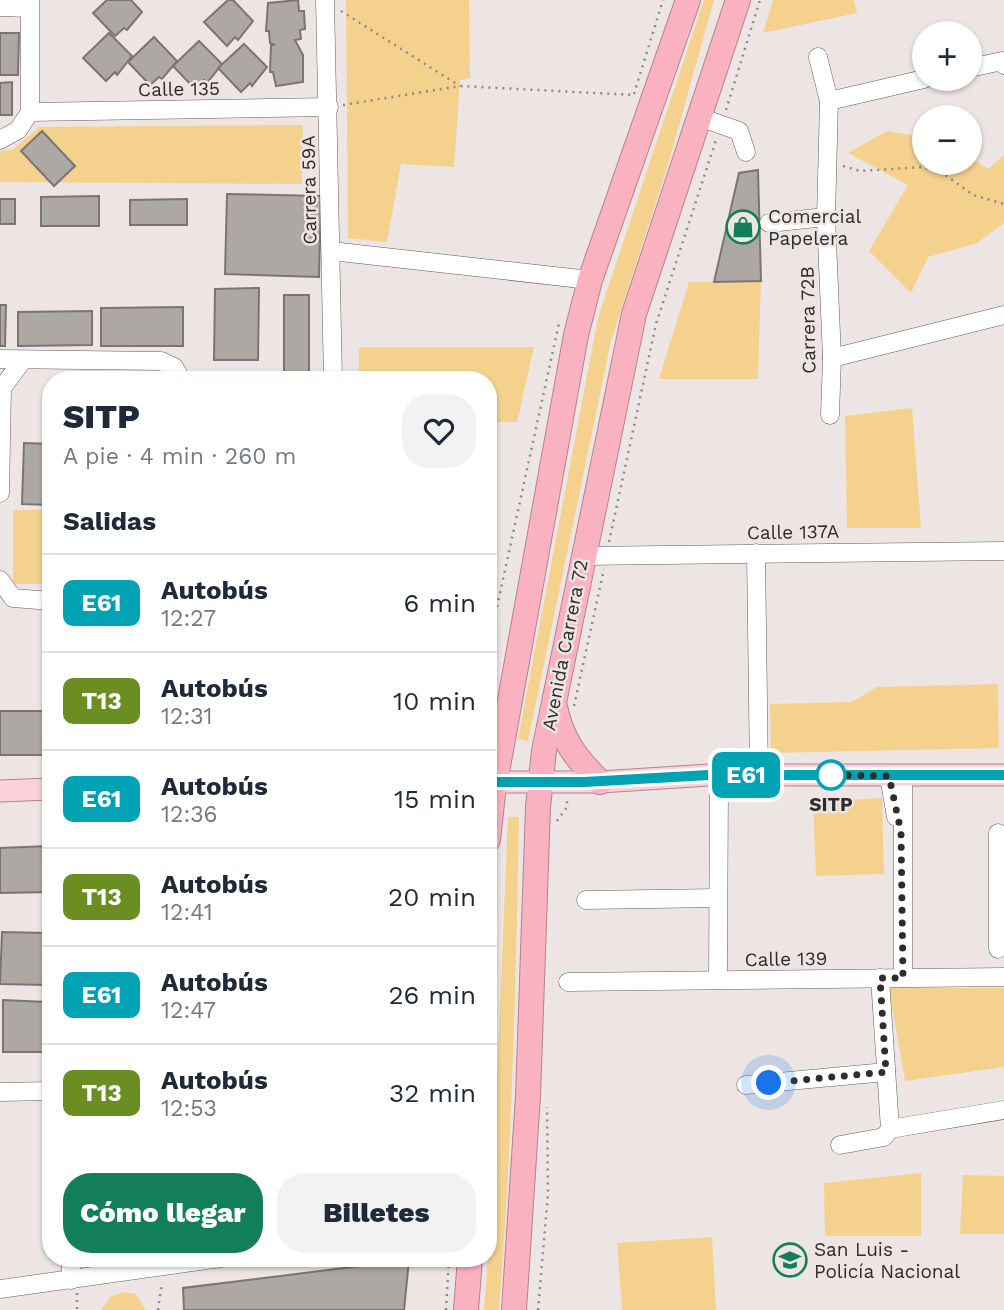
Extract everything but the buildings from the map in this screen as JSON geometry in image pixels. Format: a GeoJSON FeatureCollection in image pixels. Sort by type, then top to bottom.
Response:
{"type":"FeatureCollection","features":[{"type":"Feature","properties":{"kind":"highway"},"geometry":{"type":"LineString","coordinates":[[497,751],[562,401],[590,280],[688,0]]}},
{"type":"Feature","properties":{"kind":"highway","name":"Avenida Carrera 72"},"geometry":{"type":"LineString","coordinates":[[514,1310],[528,1096],[541,783],[564,704],[595,556],[634,314],[710,120],[737,0]]}},
{"type":"Feature","properties":{"kind":"highway"},"geometry":{"type":"LineString","coordinates":[[564,704],[566,744],[600,782]]}},
{"type":"Feature","properties":{"kind":"highway"},"geometry":{"type":"LineString","coordinates":[[466,1267],[466,1310]]}},
{"type":"Feature","properties":{"kind":"main road"},"geometry":{"type":"LineString","coordinates":[[497,783],[666,780],[759,775],[1004,775]]}},
{"type":"Feature","properties":{"kind":"main road"},"geometry":{"type":"LineString","coordinates":[[666,780],[719,783],[811,781],[852,776]]}},
{"type":"Feature","properties":{"kind":"main road"},"geometry":{"type":"LineString","coordinates":[[0,790],[42,789]]}},
{"type":"Feature","properties":{"kind":"street","name":"Carrera 59A"},"geometry":{"type":"LineString","coordinates":[[326,1],[333,371]]}},
{"type":"Feature","properties":{"kind":"street"},"geometry":{"type":"LineString","coordinates":[[0,7],[26,5],[30,113],[18,130],[0,140]]}},
{"type":"Feature","properties":{"kind":"street","name":"Carrera 72B"},"geometry":{"type":"LineString","coordinates":[[818,57],[829,101],[826,217],[832,358],[830,415]]}},
{"type":"Feature","properties":{"kind":"street"},"geometry":{"type":"LineString","coordinates":[[982,65],[1003,61]]}},
{"type":"Feature","properties":{"kind":"street"},"geometry":{"type":"LineString","coordinates":[[829,101],[912,82]]}},
{"type":"Feature","properties":{"kind":"street","name":"Calle 135"},"geometry":{"type":"LineString","coordinates":[[30,113],[329,107]]}},
{"type":"Feature","properties":{"kind":"street"},"geometry":{"type":"LineString","coordinates":[[710,120],[739,131],[747,152]]}},
{"type":"Feature","properties":{"kind":"street"},"geometry":{"type":"LineString","coordinates":[[769,223],[826,217]]}},
{"type":"Feature","properties":{"kind":"street"},"geometry":{"type":"LineString","coordinates":[[331,251],[590,280]]}},
{"type":"Feature","properties":{"kind":"street"},"geometry":{"type":"LineString","coordinates":[[832,358],[1004,315]]}},
{"type":"Feature","properties":{"kind":"street"},"geometry":{"type":"LineString","coordinates":[[0,359],[161,361],[176,371]]}},
{"type":"Feature","properties":{"kind":"street"},"geometry":{"type":"LineString","coordinates":[[0,494],[2,388],[23,360]]}},
{"type":"Feature","properties":{"kind":"street","name":"Calle 137A"},"geometry":{"type":"LineString","coordinates":[[595,556],[1004,551]]}},
{"type":"Feature","properties":{"kind":"street"},"geometry":{"type":"LineString","coordinates":[[756,553],[759,775]]}},
{"type":"Feature","properties":{"kind":"street"},"geometry":{"type":"LineString","coordinates":[[0,580],[13,598],[42,600]]}},
{"type":"Feature","properties":{"kind":"street"},"geometry":{"type":"LineString","coordinates":[[896,776],[901,832],[903,978]]}},
{"type":"Feature","properties":{"kind":"street"},"geometry":{"type":"LineString","coordinates":[[718,980],[719,783]]}},
{"type":"Feature","properties":{"kind":"street"},"geometry":{"type":"LineString","coordinates":[[998,833],[998,950]]}},
{"type":"Feature","properties":{"kind":"street"},"geometry":{"type":"LineString","coordinates":[[586,900],[718,898]]}},
{"type":"Feature","properties":{"kind":"street","name":"Calle 139"},"geometry":{"type":"LineString","coordinates":[[568,982],[1004,977]]}},
{"type":"Feature","properties":{"kind":"street"},"geometry":{"type":"LineString","coordinates":[[840,1145],[884,1137],[890,1129],[880,978]]}},
{"type":"Feature","properties":{"kind":"street"},"geometry":{"type":"LineString","coordinates":[[746,1086],[886,1072]]}},
{"type":"Feature","properties":{"kind":"street"},"geometry":{"type":"LineString","coordinates":[[0,1092],[42,1091]]}},
{"type":"Feature","properties":{"kind":"street"},"geometry":{"type":"LineString","coordinates":[[890,1129],[1004,1110]]}},
{"type":"Feature","properties":{"kind":"street"},"geometry":{"type":"LineString","coordinates":[[71,1267],[71,1280]]}},
{"type":"Feature","properties":{"kind":"street"},"geometry":{"type":"LineString","coordinates":[[0,1289],[157,1267]]}},
{"type":"Feature","properties":{"kind":"path"},"geometry":{"type":"LineString","coordinates":[[329,107],[460,86],[634,95],[663,0]]}},
{"type":"Feature","properties":{"kind":"path"},"geometry":{"type":"LineString","coordinates":[[564,704],[595,556],[710,120],[760,0]]}},
{"type":"Feature","properties":{"kind":"path"},"geometry":{"type":"LineString","coordinates":[[326,1],[460,86]]}},
{"type":"Feature","properties":{"kind":"path"},"geometry":{"type":"LineString","coordinates":[[828,159],[860,171],[923,167],[944,174],[973,195],[1004,204]]}},
{"type":"Feature","properties":{"kind":"path"},"geometry":{"type":"LineString","coordinates":[[159,1310],[164,1267]]}},
{"type":"Feature","properties":{"kind":"path"},"geometry":{"type":"LineString","coordinates":[[446,1310],[448,1267]]}},
{"type":"Feature","properties":{"kind":"shaded area"},"geometry":{"type":"Polygon","coordinates":[[[346,0],[469,0],[470,78],[460,80],[454,167],[401,164],[387,242],[348,238],[346,0]]]}},
{"type":"Feature","properties":{"kind":"shaded area"},"geometry":{"type":"Polygon","coordinates":[[[704,0],[714,0],[667,168],[611,341],[528,741],[518,739],[598,318],[704,0]]]}},
{"type":"Feature","properties":{"kind":"shaded area"},"geometry":{"type":"Polygon","coordinates":[[[773,0],[854,0],[857,13],[763,33],[773,0]]]}},
{"type":"Feature","properties":{"kind":"shaded area"},"geometry":{"type":"Polygon","coordinates":[[[303,125],[302,184],[0,182],[0,151],[12,150],[39,127],[303,125]]]}},
{"type":"Feature","properties":{"kind":"shaded area"},"geometry":{"type":"Polygon","coordinates":[[[887,131],[912,135],[912,175],[982,175],[982,165],[988,169],[1004,155],[1004,223],[977,243],[928,257],[911,293],[869,251],[908,185],[848,153],[887,131]]]}},
{"type":"Feature","properties":{"kind":"shaded area"},"geometry":{"type":"Polygon","coordinates":[[[761,281],[758,379],[659,379],[689,282],[761,281]]]}},
{"type":"Feature","properties":{"kind":"shaded area"},"geometry":{"type":"Polygon","coordinates":[[[359,347],[534,347],[517,422],[497,422],[497,371],[359,371],[359,347]]]}},
{"type":"Feature","properties":{"kind":"shaded area"},"geometry":{"type":"Polygon","coordinates":[[[912,408],[921,528],[847,528],[845,416],[912,408]]]}},
{"type":"Feature","properties":{"kind":"shaded area"},"geometry":{"type":"Polygon","coordinates":[[[13,510],[42,510],[42,584],[13,584],[13,510]]]}},
{"type":"Feature","properties":{"kind":"shaded area"},"geometry":{"type":"Polygon","coordinates":[[[998,684],[999,748],[771,753],[770,704],[852,702],[877,687],[998,684]]]}},
{"type":"Feature","properties":{"kind":"shaded area"},"geometry":{"type":"Polygon","coordinates":[[[882,798],[884,874],[816,876],[813,802],[882,798]]]}},
{"type":"Feature","properties":{"kind":"shaded area"},"geometry":{"type":"Polygon","coordinates":[[[508,817],[519,817],[515,1002],[499,1310],[484,1310],[487,1267],[497,1267],[497,1078],[508,817]]]}},
{"type":"Feature","properties":{"kind":"shaded area"},"geometry":{"type":"Polygon","coordinates":[[[889,988],[1004,988],[1004,1067],[905,1081],[889,988]]]}},
{"type":"Feature","properties":{"kind":"shaded area"},"geometry":{"type":"Polygon","coordinates":[[[921,1173],[921,1236],[825,1236],[824,1183],[921,1173]]]}},
{"type":"Feature","properties":{"kind":"shaded area"},"geometry":{"type":"Polygon","coordinates":[[[963,1175],[1004,1176],[1004,1234],[960,1234],[963,1175]]]}},
{"type":"Feature","properties":{"kind":"shaded area"},"geometry":{"type":"Polygon","coordinates":[[[712,1237],[716,1310],[622,1310],[617,1243],[712,1237]]]}},
{"type":"Feature","properties":{"kind":"shaded area"},"geometry":{"type":"Polygon","coordinates":[[[124,1292],[136,1294],[146,1310],[101,1310],[110,1297],[124,1292]]]}},
{"type":"Feature","properties":{"kind":"bus line","name":"E61"},"geometry":{"type":"LineString","coordinates":[[497,783],[666,780],[709,775],[1004,775]]}},
{"type":"Feature","properties":{"kind":"place","name":"Comercial Papelera"},"geometry":{"type":"Point","coordinates":[743,227]}},
{"type":"Feature","properties":{"kind":"place","name":"SITP"},"geometry":{"type":"Point","coordinates":[831,775]}},
{"type":"Feature","properties":{"kind":"place","name":"San Luis - Policía Nacional"},"geometry":{"type":"Point","coordinates":[790,1260]}},
{"type":"Feature","properties":{"kind":"route"},"geometry":{"type":"LineString","coordinates":[[769,1083],[886,1072],[880,978],[903,978],[901,832],[890,791],[889,776],[831,775]]}}]}
